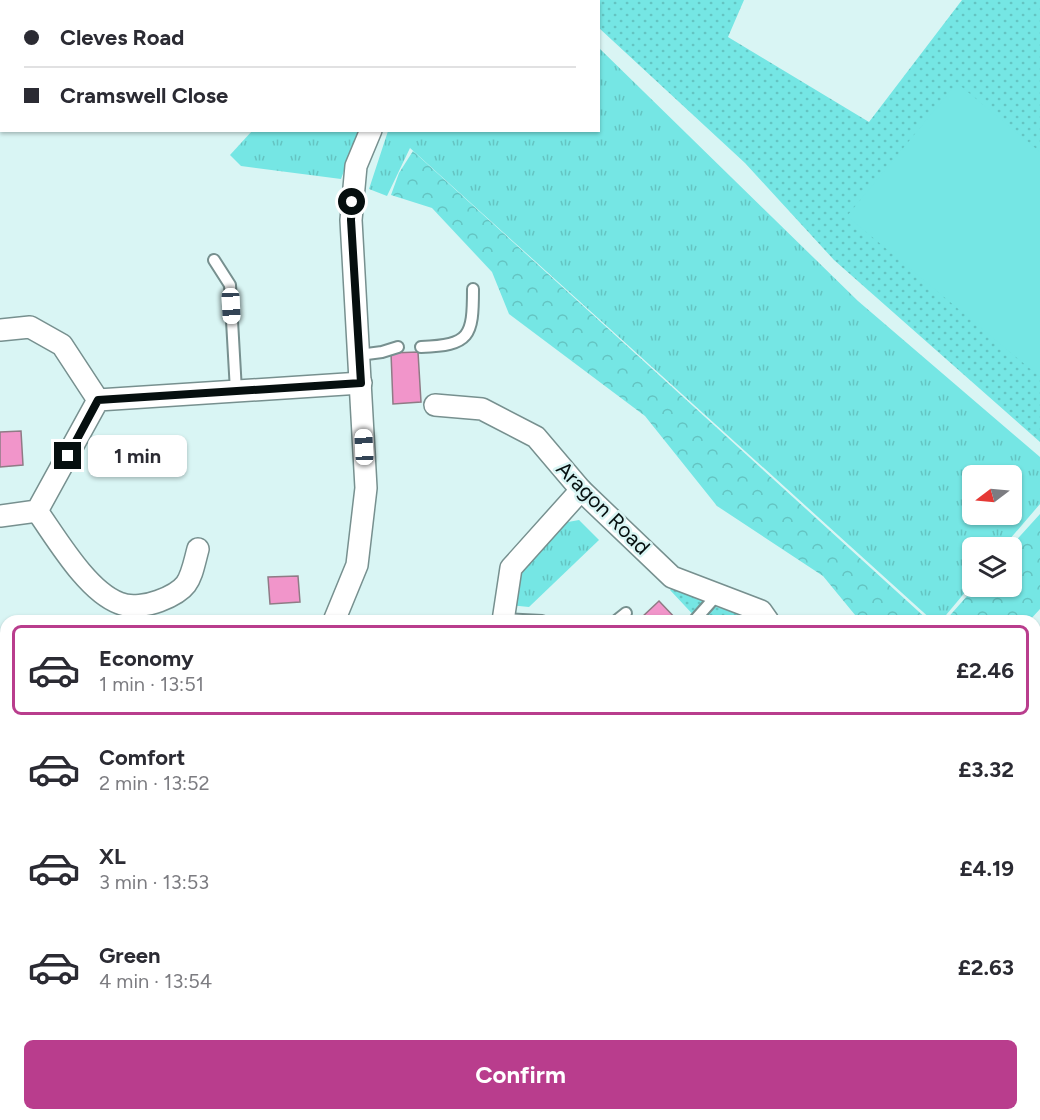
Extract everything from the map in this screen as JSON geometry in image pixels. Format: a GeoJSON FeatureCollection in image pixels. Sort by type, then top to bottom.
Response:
{"type":"FeatureCollection","features":[{"type":"Feature","properties":{"kind":"street"},"geometry":{"type":"LineString","coordinates":[[336,615],[357,565],[366,488],[351,220],[356,166],[370,132]]}},
{"type":"Feature","properties":{"kind":"street"},"geometry":{"type":"LineString","coordinates":[[0,330],[30,327],[62,345],[98,400]]}},
{"type":"Feature","properties":{"kind":"street"},"geometry":{"type":"LineString","coordinates":[[98,400],[361,383]]}},
{"type":"Feature","properties":{"kind":"street"},"geometry":{"type":"LineString","coordinates":[[37,511],[98,400]]}},
{"type":"Feature","properties":{"kind":"street","name":"Aragon Road"},"geometry":{"type":"LineString","coordinates":[[435,405],[482,410],[536,437],[581,490],[672,577],[761,611],[764,615]]}},
{"type":"Feature","properties":{"kind":"street"},"geometry":{"type":"LineString","coordinates":[[504,615],[511,568],[581,490]]}},
{"type":"Feature","properties":{"kind":"street"},"geometry":{"type":"LineString","coordinates":[[0,516],[37,511]]}},
{"type":"Feature","properties":{"kind":"street"},"geometry":{"type":"LineString","coordinates":[[37,511],[93,586],[120,604],[150,604],[173,595],[190,580],[198,549]]}},
{"type":"Feature","properties":{"kind":"lane"},"geometry":{"type":"LineString","coordinates":[[214,260],[230,285],[236,391]]}},
{"type":"Feature","properties":{"kind":"lane"},"geometry":{"type":"LineString","coordinates":[[421,347],[458,343],[467,335],[471,322],[473,289]]}},
{"type":"Feature","properties":{"kind":"lane"},"geometry":{"type":"LineString","coordinates":[[359,355],[398,347]]}},
{"type":"Feature","properties":{"kind":"lane"},"geometry":{"type":"LineString","coordinates":[[699,615],[717,594]]}},
{"type":"Feature","properties":{"kind":"lane"},"geometry":{"type":"LineString","coordinates":[[623,615],[626,612]]}},
{"type":"Feature","properties":{"kind":"green space"},"geometry":{"type":"Polygon","coordinates":[[[600,0],[744,0],[728,37],[869,122],[962,0],[1040,0],[1040,442],[834,260],[745,163],[600,29],[600,0]]]}},
{"type":"Feature","properties":{"kind":"green space"},"geometry":{"type":"Polygon","coordinates":[[[600,49],[858,301],[1040,457],[1040,504],[1022,525],[1022,465],[962,465],[962,525],[1022,525],[1012,537],[962,537],[962,596],[946,615],[926,615],[410,148],[387,196],[369,189],[388,132],[600,132],[600,49]]]}},
{"type":"Feature","properties":{"kind":"green space"},"geometry":{"type":"Polygon","coordinates":[[[957,83],[1040,152],[1040,377],[847,216],[957,83]]]}},
{"type":"Feature","properties":{"kind":"green space"},"geometry":{"type":"Polygon","coordinates":[[[251,132],[359,132],[341,179],[241,166],[230,155],[251,132]]]}},
{"type":"Feature","properties":{"kind":"green space"},"geometry":{"type":"Polygon","coordinates":[[[413,151],[922,615],[855,615],[823,576],[717,506],[645,416],[509,314],[492,272],[432,208],[391,195],[399,173],[413,151]]]}},
{"type":"Feature","properties":{"kind":"green space"},"geometry":{"type":"Polygon","coordinates":[[[1040,514],[1040,609],[1034,615],[950,615],[966,597],[1022,597],[1022,537],[1019,537],[1040,514]]]}},
{"type":"Feature","properties":{"kind":"green space"},"geometry":{"type":"Polygon","coordinates":[[[579,520],[599,540],[529,607],[509,605],[516,572],[568,522],[579,520]]]}},
{"type":"Feature","properties":{"kind":"green space"},"geometry":{"type":"Polygon","coordinates":[[[672,588],[742,615],[693,615],[670,590],[672,588]]]}},
{"type":"Feature","properties":{"kind":"building"},"geometry":{"type":"Polygon","coordinates":[[[418,352],[421,402],[393,404],[391,353],[418,352]]]}},
{"type":"Feature","properties":{"kind":"building"},"geometry":{"type":"Polygon","coordinates":[[[21,431],[23,465],[0,467],[0,432],[21,431]]]}},
{"type":"Feature","properties":{"kind":"building"},"geometry":{"type":"Polygon","coordinates":[[[298,576],[300,602],[270,604],[268,577],[298,576]]]}},
{"type":"Feature","properties":{"kind":"building"},"geometry":{"type":"Polygon","coordinates":[[[659,601],[672,615],[644,615],[659,601]]]}},
{"type":"Feature","properties":{"kind":"route"},"geometry":{"type":"LineString","coordinates":[[68,456],[98,400],[361,383],[355,306],[352,202]]}}]}
